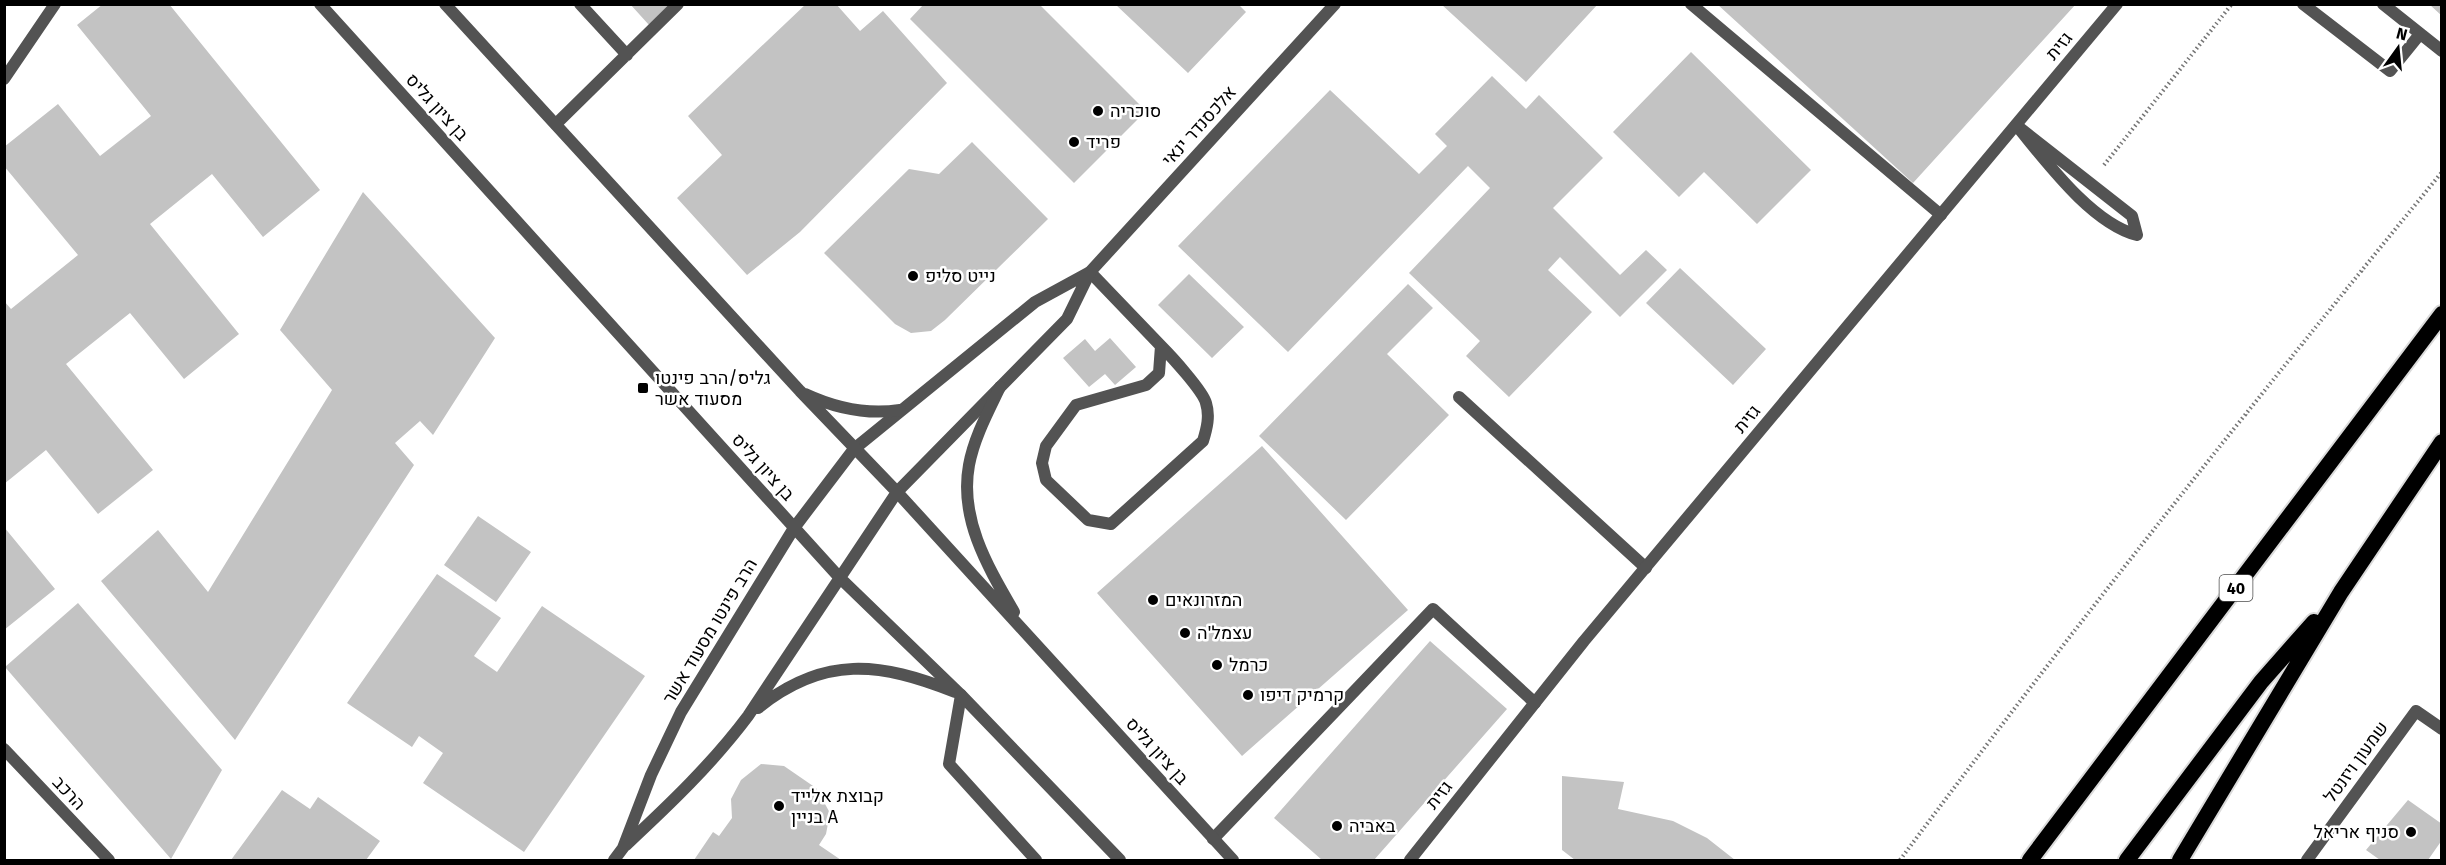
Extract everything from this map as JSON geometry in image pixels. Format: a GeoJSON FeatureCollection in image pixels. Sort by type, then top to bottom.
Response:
{"type":"FeatureCollection","features":[{"type":"Feature","properties":{"kind":"highway","name":"40"},"geometry":{"type":"LineString","coordinates":[[2030,861],[2442,315]]}},
{"type":"Feature","properties":{"kind":"highway"},"geometry":{"type":"LineString","coordinates":[[2180,861],[2341,592],[2442,442]]}},
{"type":"Feature","properties":{"kind":"highway"},"geometry":{"type":"LineString","coordinates":[[2127,861],[2260,682],[2341,592]]}},
{"type":"Feature","properties":{"kind":"street"},"geometry":{"type":"LineString","coordinates":[[4,79],[55,4]]}},
{"type":"Feature","properties":{"kind":"street","name":"בן ציון גליס"},"geometry":{"type":"LineString","coordinates":[[320,4],[794,528],[961,695],[1120,861]]}},
{"type":"Feature","properties":{"kind":"street","name":"בן ציון גליס"},"geometry":{"type":"LineString","coordinates":[[445,4],[800,392],[897,492],[1233,861]]}},
{"type":"Feature","properties":{"kind":"street"},"geometry":{"type":"LineString","coordinates":[[580,4],[627,55]]}},
{"type":"Feature","properties":{"kind":"street"},"geometry":{"type":"LineString","coordinates":[[556,124],[678,4]]}},
{"type":"Feature","properties":{"kind":"street","name":"אלכסנדר ינאי"},"geometry":{"type":"LineString","coordinates":[[897,492],[1068,319],[1090,272],[1335,4]]}},
{"type":"Feature","properties":{"kind":"street"},"geometry":{"type":"LineString","coordinates":[[1691,4],[1941,215]]}},
{"type":"Feature","properties":{"kind":"street","name":"גזית"},"geometry":{"type":"LineString","coordinates":[[1410,861],[1584,641],[2117,4]]}},
{"type":"Feature","properties":{"kind":"street"},"geometry":{"type":"LineString","coordinates":[[2303,4],[2390,71],[2420,34]]}},
{"type":"Feature","properties":{"kind":"street"},"geometry":{"type":"LineString","coordinates":[[2383,4],[2442,51]]}},
{"type":"Feature","properties":{"kind":"street"},"geometry":{"type":"LineString","coordinates":[[2016,125],[2132,216],[2137,235],[2122,231],[2070,190],[2016,125]]}},
{"type":"Feature","properties":{"kind":"street"},"geometry":{"type":"LineString","coordinates":[[1090,272],[1161,346],[1206,401],[1208,423],[1203,441],[1111,524],[1088,520],[1046,480],[1042,463],[1046,446],[1076,405],[1146,385],[1159,373],[1161,346]]}},
{"type":"Feature","properties":{"kind":"street","name":"אלכסנדר ינאי"},"geometry":{"type":"LineString","coordinates":[[854,449],[1035,302],[1090,272]]}},
{"type":"Feature","properties":{"kind":"street"},"geometry":{"type":"LineString","coordinates":[[1000,387],[977,437],[969,465],[967,498],[972,526],[981,554],[1027,634]]}},
{"type":"Feature","properties":{"kind":"street"},"geometry":{"type":"LineString","coordinates":[[800,392],[831,405],[850,409],[882,412],[900,410]]}},
{"type":"Feature","properties":{"kind":"street"},"geometry":{"type":"LineString","coordinates":[[1459,397],[1646,568]]}},
{"type":"Feature","properties":{"kind":"street","name":"הרב פינטו מסעוד אשר"},"geometry":{"type":"LineString","coordinates":[[623,848],[651,775],[681,712],[794,528],[854,449]]}},
{"type":"Feature","properties":{"kind":"street","name":"הרב פינטו מסעוד אשר"},"geometry":{"type":"LineString","coordinates":[[614,861],[623,848],[679,795],[725,746],[748,716],[897,492]]}},
{"type":"Feature","properties":{"kind":"street"},"geometry":{"type":"LineString","coordinates":[[1213,839],[1433,609],[1535,703]]}},
{"type":"Feature","properties":{"kind":"street"},"geometry":{"type":"LineString","coordinates":[[748,716],[776,694],[798,681],[837,669],[895,672],[961,695],[949,764],[1036,861]]}},
{"type":"Feature","properties":{"kind":"street","name":"שמעון ויזנטל"},"geometry":{"type":"LineString","coordinates":[[2307,861],[2416,711],[2442,729]]}},
{"type":"Feature","properties":{"kind":"street","name":"הרכב"},"geometry":{"type":"LineString","coordinates":[[4,749],[109,861]]}},
{"type":"Feature","properties":{"kind":"path"},"geometry":{"type":"LineString","coordinates":[[2090,182],[2232,4]]}},
{"type":"Feature","properties":{"kind":"path"},"geometry":{"type":"LineString","coordinates":[[1900,861],[2024,694],[2248,409],[2442,171]]}},
{"type":"Feature","properties":{"kind":"building"},"geometry":{"type":"Polygon","coordinates":[[[103,4],[169,4],[320,190],[263,237],[212,174],[150,224],[239,334],[184,379],[130,313],[66,364],[153,470],[98,514],[46,450],[4,484],[4,301],[11,309],[78,255],[4,166],[4,147],[58,104],[100,156],[151,116],[77,25],[103,4]]]}},
{"type":"Feature","properties":{"kind":"building"},"geometry":{"type":"Polygon","coordinates":[[[630,4],[670,4],[649,25],[630,4]]]}},
{"type":"Feature","properties":{"kind":"building"},"geometry":{"type":"Polygon","coordinates":[[[806,4],[836,4],[860,31],[883,11],[947,83],[800,232],[747,275],[677,198],[722,155],[688,116],[806,4]]]}},
{"type":"Feature","properties":{"kind":"building"},"geometry":{"type":"Polygon","coordinates":[[[924,4],[1039,4],[1146,111],[1074,183],[910,19],[924,4]]]}},
{"type":"Feature","properties":{"kind":"building"},"geometry":{"type":"Polygon","coordinates":[[[1115,4],[1238,4],[1246,12],[1188,73],[1115,4]]]}},
{"type":"Feature","properties":{"kind":"building"},"geometry":{"type":"Polygon","coordinates":[[[1441,4],[1598,4],[1526,82],[1441,4]]]}},
{"type":"Feature","properties":{"kind":"building"},"geometry":{"type":"Polygon","coordinates":[[[1717,4],[2076,4],[1913,183],[1717,4]]]}},
{"type":"Feature","properties":{"kind":"building"},"geometry":{"type":"Polygon","coordinates":[[[2429,4],[2442,4],[2442,16],[2429,4]]]}},
{"type":"Feature","properties":{"kind":"building"},"geometry":{"type":"Polygon","coordinates":[[[1691,52],[1811,170],[1757,224],[1704,172],[1679,197],[1613,132],[1691,52]]]}},
{"type":"Feature","properties":{"kind":"building"},"geometry":{"type":"Polygon","coordinates":[[[1492,76],[1526,109],[1539,95],[1603,158],[1553,208],[1620,275],[1646,250],[1667,270],[1620,317],[1560,257],[1548,270],[1592,312],[1509,397],[1466,356],[1480,341],[1409,273],[1490,188],[1468,166],[1288,352],[1178,246],[1330,90],[1419,174],[1447,146],[1435,134],[1492,76]]]}},
{"type":"Feature","properties":{"kind":"building"},"geometry":{"type":"Polygon","coordinates":[[[972,142],[1048,219],[945,320],[931,331],[911,333],[895,324],[824,253],[909,169],[939,174],[972,142]]]}},
{"type":"Feature","properties":{"kind":"building"},"geometry":{"type":"Polygon","coordinates":[[[363,192],[495,338],[433,435],[420,421],[395,443],[414,465],[235,740],[101,581],[158,530],[208,592],[332,390],[280,330],[363,192]]]}},
{"type":"Feature","properties":{"kind":"building"},"geometry":{"type":"Polygon","coordinates":[[[1680,268],[1766,349],[1733,385],[1646,303],[1680,268]]]}},
{"type":"Feature","properties":{"kind":"building"},"geometry":{"type":"Polygon","coordinates":[[[1189,274],[1244,327],[1212,358],[1158,305],[1189,274]]]}},
{"type":"Feature","properties":{"kind":"building"},"geometry":{"type":"Polygon","coordinates":[[[1408,284],[1433,308],[1387,354],[1449,415],[1346,520],[1259,436],[1408,284]]]}},
{"type":"Feature","properties":{"kind":"building"},"geometry":{"type":"Polygon","coordinates":[[[1110,338],[1136,367],[1115,385],[1105,374],[1089,387],[1063,358],[1085,339],[1095,351],[1110,338]]]}},
{"type":"Feature","properties":{"kind":"building"},"geometry":{"type":"Polygon","coordinates":[[[1262,446],[1408,610],[1242,756],[1097,593],[1262,446]]]}},
{"type":"Feature","properties":{"kind":"building"},"geometry":{"type":"Polygon","coordinates":[[[478,516],[531,552],[496,602],[444,565],[478,516]]]}},
{"type":"Feature","properties":{"kind":"building"},"geometry":{"type":"Polygon","coordinates":[[[4,527],[55,589],[4,630],[4,527]]]}},
{"type":"Feature","properties":{"kind":"building"},"geometry":{"type":"Polygon","coordinates":[[[437,574],[501,618],[474,656],[497,672],[542,606],[645,676],[524,852],[423,783],[443,753],[419,736],[412,747],[347,703],[437,574]]]}},
{"type":"Feature","properties":{"kind":"building"},"geometry":{"type":"Polygon","coordinates":[[[78,603],[222,770],[171,859],[5,667],[78,603]]]}},
{"type":"Feature","properties":{"kind":"building"},"geometry":{"type":"Polygon","coordinates":[[[1430,641],[1507,709],[1374,860],[1322,860],[1274,818],[1430,641]]]}},
{"type":"Feature","properties":{"kind":"building","name":"קבוצת אלייד בניין A"},"geometry":{"type":"Polygon","coordinates":[[[761,764],[784,766],[816,788],[830,813],[826,834],[819,845],[841,860],[694,860],[713,832],[719,836],[732,818],[731,799],[741,780],[761,764]]]}},
{"type":"Feature","properties":{"kind":"building"},"geometry":{"type":"Polygon","coordinates":[[[1562,776],[1624,782],[1618,809],[1673,821],[1707,838],[1735,860],[1575,860],[1562,850],[1562,776]]]}},
{"type":"Feature","properties":{"kind":"building"},"geometry":{"type":"Polygon","coordinates":[[[282,790],[310,809],[318,797],[380,841],[366,860],[231,860],[282,790]]]}},
{"type":"Feature","properties":{"kind":"building","name":"סניף אריאל"},"geometry":{"type":"Polygon","coordinates":[[[2408,800],[2442,824],[2442,840],[2428,860],[2380,860],[2366,850],[2408,800]]]}},
{"type":"Feature","properties":{"kind":"place","name":"סוכריה"},"geometry":{"type":"Point","coordinates":[1098,111]}},
{"type":"Feature","properties":{"kind":"place","name":"פריד"},"geometry":{"type":"Point","coordinates":[1074,142]}},
{"type":"Feature","properties":{"kind":"place","name":"נייט סליפ"},"geometry":{"type":"Point","coordinates":[913,276]}},
{"type":"Feature","properties":{"kind":"place","name":"גליס/הרב פינטו מסעוד אשר"},"geometry":{"type":"Point","coordinates":[643,388]}},
{"type":"Feature","properties":{"kind":"place","name":"המזרונאים"},"geometry":{"type":"Point","coordinates":[1153,600]}},
{"type":"Feature","properties":{"kind":"place","name":"עצמל'ה"},"geometry":{"type":"Point","coordinates":[1185,633]}},
{"type":"Feature","properties":{"kind":"place","name":"כרמל"},"geometry":{"type":"Point","coordinates":[1217,665]}},
{"type":"Feature","properties":{"kind":"place","name":"קרמיק דיפו"},"geometry":{"type":"Point","coordinates":[1248,695]}},
{"type":"Feature","properties":{"kind":"place","name":"קבוצת אלייד בניין A"},"geometry":{"type":"Point","coordinates":[779,806]}},
{"type":"Feature","properties":{"kind":"place","name":"באביה"},"geometry":{"type":"Point","coordinates":[1337,826]}},
{"type":"Feature","properties":{"kind":"place","name":"סניף אריאל"},"geometry":{"type":"Point","coordinates":[2411,832]}}]}
